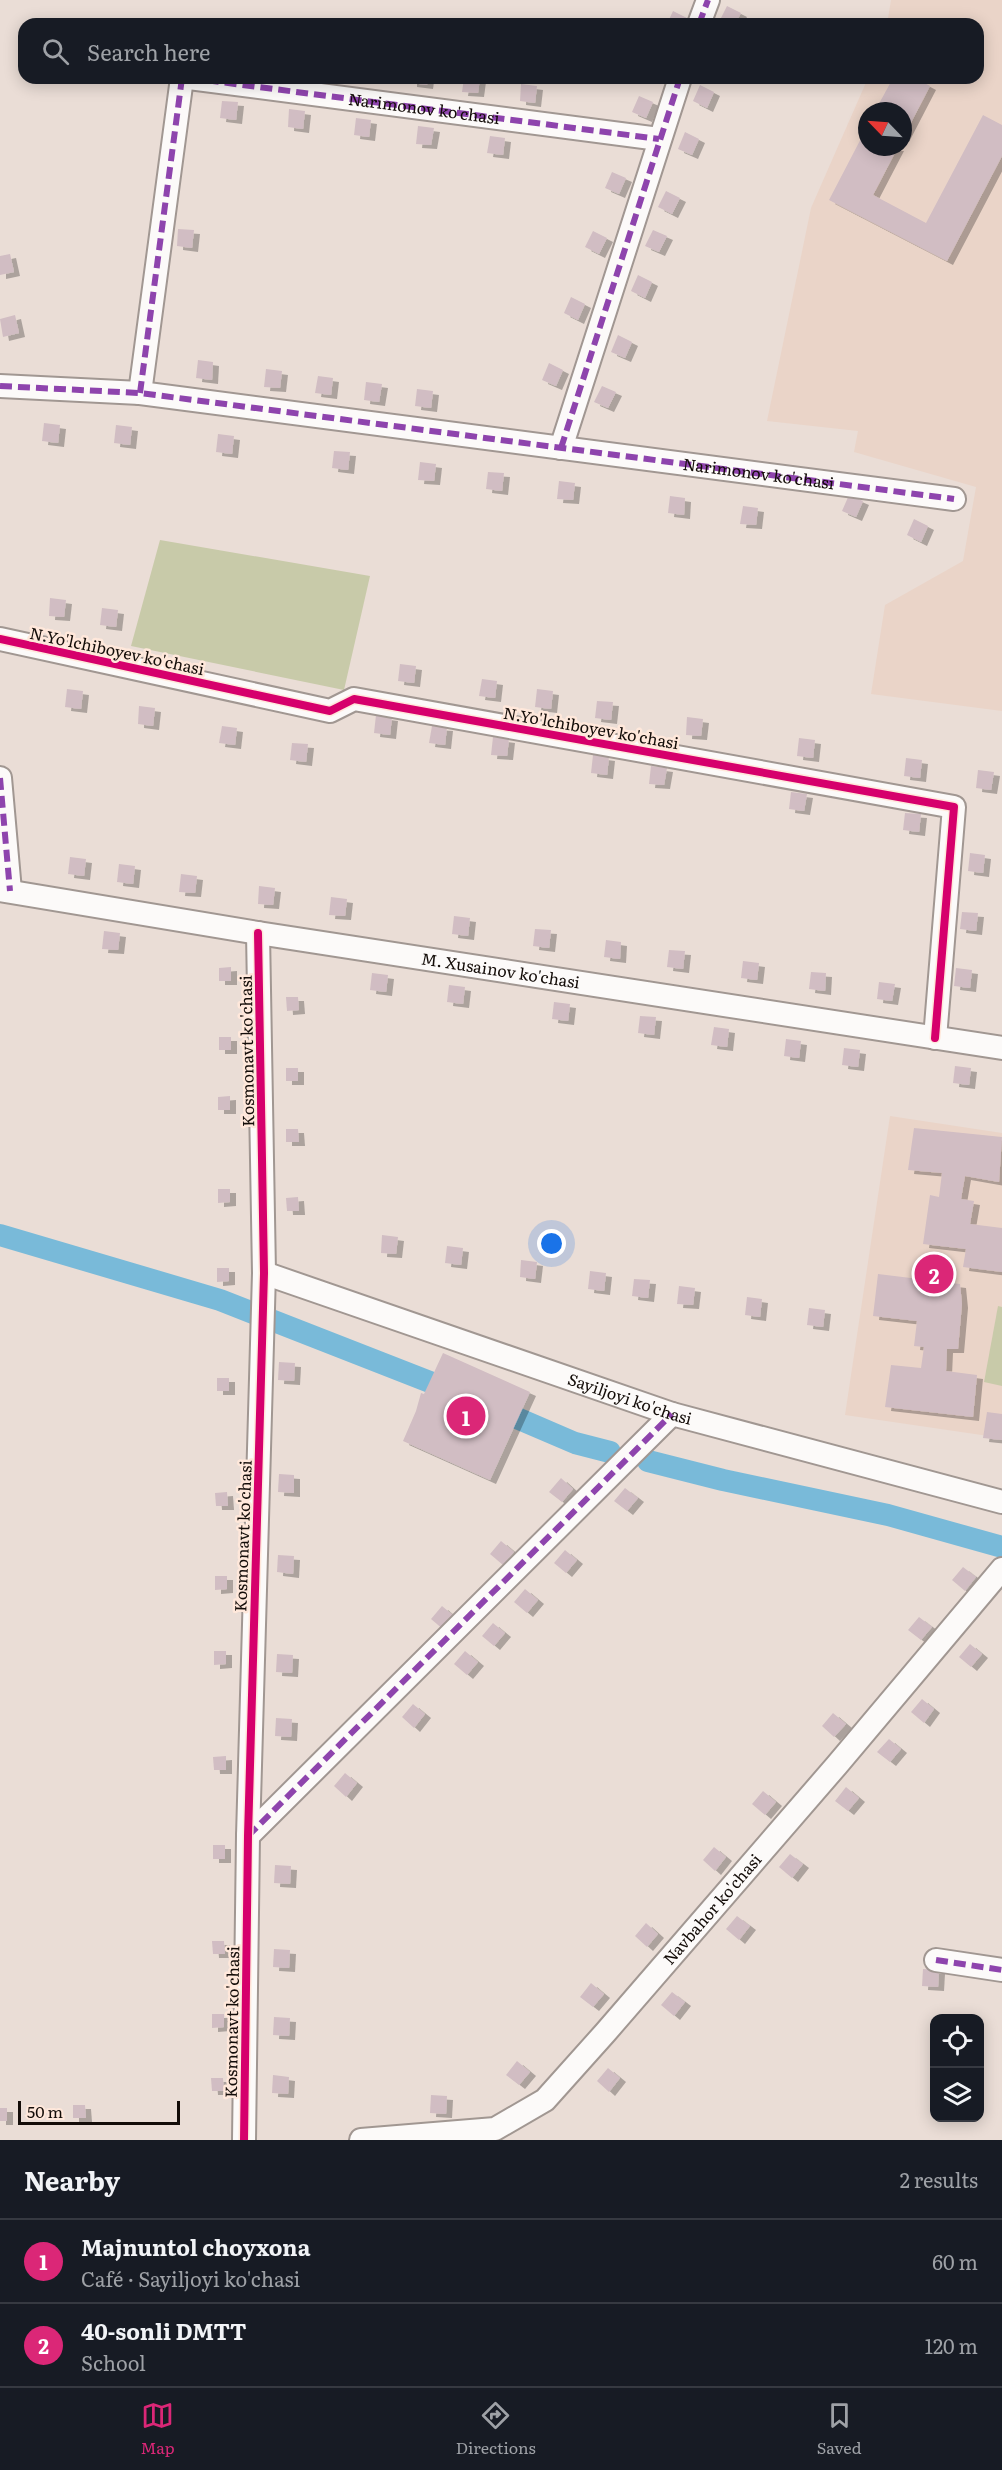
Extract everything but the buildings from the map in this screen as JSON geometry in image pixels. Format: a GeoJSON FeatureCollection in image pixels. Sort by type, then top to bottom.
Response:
{"type":"FeatureCollection","features":[{"type":"Feature","properties":{"kind":"street"},"geometry":{"type":"LineString","coordinates":[[701,18],[708,0]]}},
{"type":"Feature","properties":{"kind":"street"},"geometry":{"type":"LineString","coordinates":[[140,393],[181,84]]}},
{"type":"Feature","properties":{"kind":"street","name":"Narimonov ko'chasi"},"geometry":{"type":"LineString","coordinates":[[235,84],[659,139]]}},
{"type":"Feature","properties":{"kind":"street"},"geometry":{"type":"LineString","coordinates":[[561,448],[678,84]]}},
{"type":"Feature","properties":{"kind":"street","name":"Narimonov ko'chasi"},"geometry":{"type":"LineString","coordinates":[[0,386],[140,393],[954,499]]}},
{"type":"Feature","properties":{"kind":"street","name":"N.Yo'lchiboyev ko'chasi"},"geometry":{"type":"LineString","coordinates":[[0,639],[330,711],[354,699],[954,807],[936,1038]]}},
{"type":"Feature","properties":{"kind":"street"},"geometry":{"type":"LineString","coordinates":[[0,778],[5,890]]}},
{"type":"Feature","properties":{"kind":"street","name":"M. Xusainov ko'chasi"},"geometry":{"type":"LineString","coordinates":[[5,890],[258,933],[1002,1048]]}},
{"type":"Feature","properties":{"kind":"street","name":"Kosmonavt ko'chasi"},"geometry":{"type":"LineString","coordinates":[[244,2140],[248,1836],[264,1274],[258,933]]}},
{"type":"Feature","properties":{"kind":"street","name":"Sayiljoyi ko'chasi"},"geometry":{"type":"LineString","coordinates":[[264,1274],[672,1414],[1002,1502]]}},
{"type":"Feature","properties":{"kind":"street"},"geometry":{"type":"LineString","coordinates":[[248,1836],[672,1414]]}},
{"type":"Feature","properties":{"kind":"street","name":"Navbahor ko'chasi"},"geometry":{"type":"LineString","coordinates":[[361,2140],[495,2129],[545,2100],[814,1792],[1002,1569]]}},
{"type":"Feature","properties":{"kind":"street"},"geometry":{"type":"LineString","coordinates":[[936,1960],[1002,1970]]}},
{"type":"Feature","properties":{"kind":"shaded area"},"geometry":{"type":"Polygon","coordinates":[[[891,0],[1002,0],[1002,711],[871,694],[885,605],[963,561],[976,487],[854,452],[858,431],[767,421],[811,208],[865,84],[984,84],[984,18],[888,18],[891,0]]]}},
{"type":"Feature","properties":{"kind":"shaded area"},"geometry":{"type":"Polygon","coordinates":[[[890,1116],[1002,1133],[1002,1438],[845,1415],[890,1116]]]}},
{"type":"Feature","properties":{"kind":"green space"},"geometry":{"type":"Polygon","coordinates":[[[160,540],[370,576],[344,690],[131,646],[160,540]]]}},
{"type":"Feature","properties":{"kind":"green space"},"geometry":{"type":"Polygon","coordinates":[[[998,1306],[1002,1307],[1002,1386],[984,1382],[998,1306]]]}},
{"type":"Feature","properties":{"kind":"waterway"},"geometry":{"type":"LineString","coordinates":[[0,1235],[220,1300],[458,1393]]}},
{"type":"Feature","properties":{"kind":"waterway"},"geometry":{"type":"LineString","coordinates":[[491,1407],[575,1443],[610,1452]]}},
{"type":"Feature","properties":{"kind":"waterway"},"geometry":{"type":"LineString","coordinates":[[648,1461],[723,1480],[888,1515],[1002,1547]]}},
{"type":"Feature","properties":{"kind":"marked path"},"geometry":{"type":"LineString","coordinates":[[701,18],[708,0]]}},
{"type":"Feature","properties":{"kind":"marked path"},"geometry":{"type":"LineString","coordinates":[[140,393],[181,84]]}},
{"type":"Feature","properties":{"kind":"marked path"},"geometry":{"type":"LineString","coordinates":[[235,84],[659,139]]}},
{"type":"Feature","properties":{"kind":"marked path"},"geometry":{"type":"LineString","coordinates":[[561,448],[678,84]]}},
{"type":"Feature","properties":{"kind":"marked path"},"geometry":{"type":"LineString","coordinates":[[0,386],[140,393],[954,499]]}},
{"type":"Feature","properties":{"kind":"marked path"},"geometry":{"type":"LineString","coordinates":[[0,778],[10,891]]}},
{"type":"Feature","properties":{"kind":"marked path"},"geometry":{"type":"LineString","coordinates":[[248,1836],[672,1414]]}},
{"type":"Feature","properties":{"kind":"marked path"},"geometry":{"type":"LineString","coordinates":[[936,1960],[1002,1970]]}},
{"type":"Feature","properties":{"kind":"cycle path"},"geometry":{"type":"LineString","coordinates":[[0,639],[330,711],[354,699],[954,807],[935,1038]]}},
{"type":"Feature","properties":{"kind":"cycle path"},"geometry":{"type":"LineString","coordinates":[[244,2140],[248,1836],[264,1273],[258,933]]}},
{"type":"Feature","properties":{"kind":"place","name":"40-sonli DMTT"},"geometry":{"type":"Point","coordinates":[934,1274]}},
{"type":"Feature","properties":{"kind":"place","name":"Majnuntol choyxona"},"geometry":{"type":"Point","coordinates":[466,1416]}}]}
